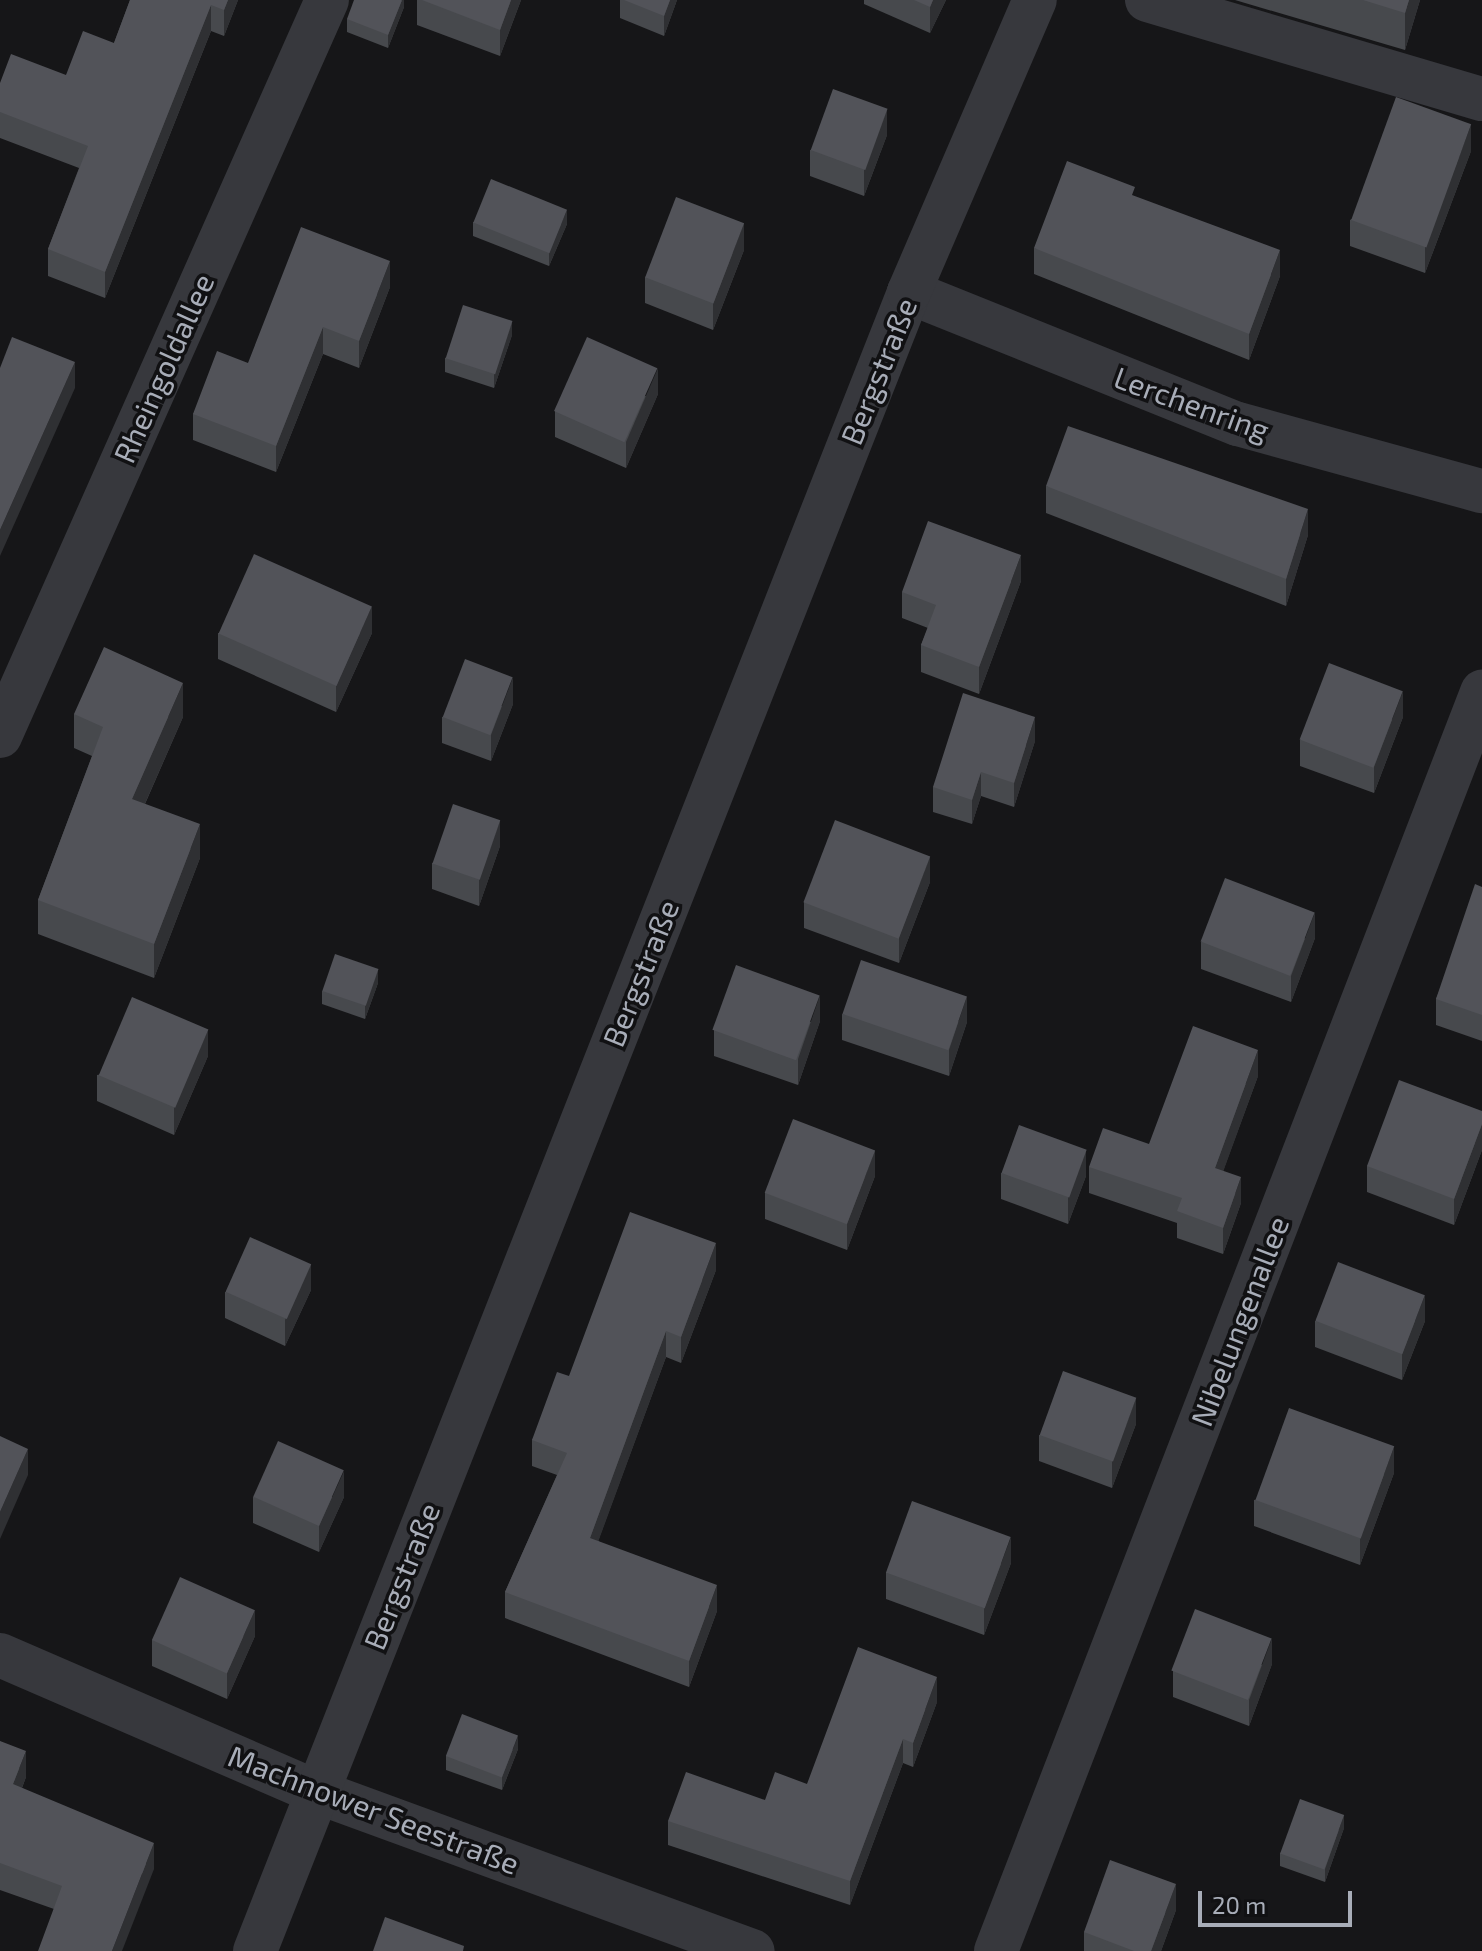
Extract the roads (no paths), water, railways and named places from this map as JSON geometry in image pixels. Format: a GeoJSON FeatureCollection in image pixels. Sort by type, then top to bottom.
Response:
{"type":"FeatureCollection","features":[{"type":"Feature","properties":{"kind":"street","name":"Rheingoldallee"},"geometry":{"type":"LineString","coordinates":[[0,736],[327,0]]}},
{"type":"Feature","properties":{"kind":"street","name":"Bergstraße"},"geometry":{"type":"LineString","coordinates":[[255,1951],[315,1791],[909,292],[1035,0]]}},
{"type":"Feature","properties":{"kind":"street"},"geometry":{"type":"LineString","coordinates":[[1147,0],[1482,99]]}},
{"type":"Feature","properties":{"kind":"street","name":"Lerchenring"},"geometry":{"type":"LineString","coordinates":[[909,292],[1238,424],[1482,491]]}},
{"type":"Feature","properties":{"kind":"street","name":"Nibelungenallee"},"geometry":{"type":"LineString","coordinates":[[996,1951],[1482,692]]}},
{"type":"Feature","properties":{"kind":"street","name":"Machnower Seestraße"},"geometry":{"type":"LineString","coordinates":[[0,1655],[315,1791],[753,1951]]}}]}
